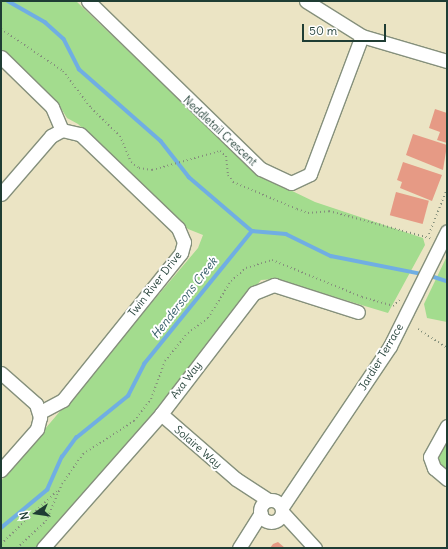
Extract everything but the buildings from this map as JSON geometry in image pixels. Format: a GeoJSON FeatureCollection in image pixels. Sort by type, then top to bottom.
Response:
{"type":"FeatureCollection","features":[{"type":"Feature","properties":{"kind":"street","name":"Neddletail Crescent"},"geometry":{"type":"LineString","coordinates":[[88,1],[261,169],[291,183],[310,174],[362,36]]}},
{"type":"Feature","properties":{"kind":"street"},"geometry":{"type":"LineString","coordinates":[[306,1],[362,36],[447,62]]}},
{"type":"Feature","properties":{"kind":"street"},"geometry":{"type":"LineString","coordinates":[[1,57],[52,107],[62,130],[51,136],[1,194]]}},
{"type":"Feature","properties":{"kind":"street","name":"Twin River Drive"},"geometry":{"type":"LineString","coordinates":[[40,412],[63,400],[180,254],[184,242],[178,228],[80,134],[62,130]]}},
{"type":"Feature","properties":{"kind":"street","name":"Jardier Terrace"},"geometry":{"type":"LineString","coordinates":[[241,545],[278,515],[301,475],[373,374],[420,291],[447,231]]}},
{"type":"Feature","properties":{"kind":"street","name":"Axa Way"},"geometry":{"type":"LineString","coordinates":[[43,548],[161,414],[218,337],[262,288],[274,284],[358,312]]}},
{"type":"Feature","properties":{"kind":"street"},"geometry":{"type":"LineString","coordinates":[[1,373],[33,401],[40,412],[37,429],[1,470]]}},
{"type":"Feature","properties":{"kind":"street","name":"Solaire Way"},"geometry":{"type":"LineString","coordinates":[[161,414],[265,505]]}},
{"type":"Feature","properties":{"kind":"street"},"geometry":{"type":"LineString","coordinates":[[447,426],[430,458],[434,468],[447,479]]}},
{"type":"Feature","properties":{"kind":"street","name":"Jardier Terrace"},"geometry":{"type":"LineString","coordinates":[[241,545],[265,505],[301,475]]}},
{"type":"Feature","properties":{"kind":"street"},"geometry":{"type":"LineString","coordinates":[[265,505],[266,520],[278,515]]}},
{"type":"Feature","properties":{"kind":"street"},"geometry":{"type":"LineString","coordinates":[[265,505],[311,545]]}},
{"type":"Feature","properties":{"kind":"path"},"geometry":{"type":"LineString","coordinates":[[1,29],[57,65],[91,108],[120,136],[134,165],[152,170],[214,152],[224,154],[228,175],[233,182],[303,212],[329,211],[429,235]]}},
{"type":"Feature","properties":{"kind":"path"},"geometry":{"type":"LineString","coordinates":[[438,253],[433,246],[429,235],[447,189]]}},
{"type":"Feature","properties":{"kind":"path"},"geometry":{"type":"LineString","coordinates":[[418,329],[447,348]]}},
{"type":"Feature","properties":{"kind":"path"},"geometry":{"type":"LineString","coordinates":[[1,544],[60,488]]}},
{"type":"Feature","properties":{"kind":"green space"},"geometry":{"type":"Polygon","coordinates":[[[1,1],[76,1],[257,174],[315,202],[423,238],[425,245],[388,313],[275,279],[261,280],[136,434],[36,548],[1,548],[1,481],[198,248],[203,235],[188,229],[78,124],[67,118],[57,102],[1,49],[1,1]]]}},
{"type":"Feature","properties":{"kind":"green space"},"geometry":{"type":"Polygon","coordinates":[[[447,256],[447,322],[427,318],[424,304],[447,256]]]}},
{"type":"Feature","properties":{"kind":"green space"},"geometry":{"type":"Polygon","coordinates":[[[447,438],[447,472],[437,458],[447,438]]]}},
{"type":"Feature","properties":{"kind":"waterway"},"geometry":{"type":"LineString","coordinates":[[8,1],[45,22],[64,39],[79,69],[161,141],[189,177],[252,231]]}},
{"type":"Feature","properties":{"kind":"waterway","name":"Hendersons Creek"},"geometry":{"type":"LineString","coordinates":[[1,528],[47,490],[62,457],[76,438],[128,396],[144,364],[252,231],[286,234],[331,256],[422,274]]}},
{"type":"Feature","properties":{"kind":"waterway","name":"Hendersons Creek"},"geometry":{"type":"LineString","coordinates":[[428,275],[447,281]]}}]}
